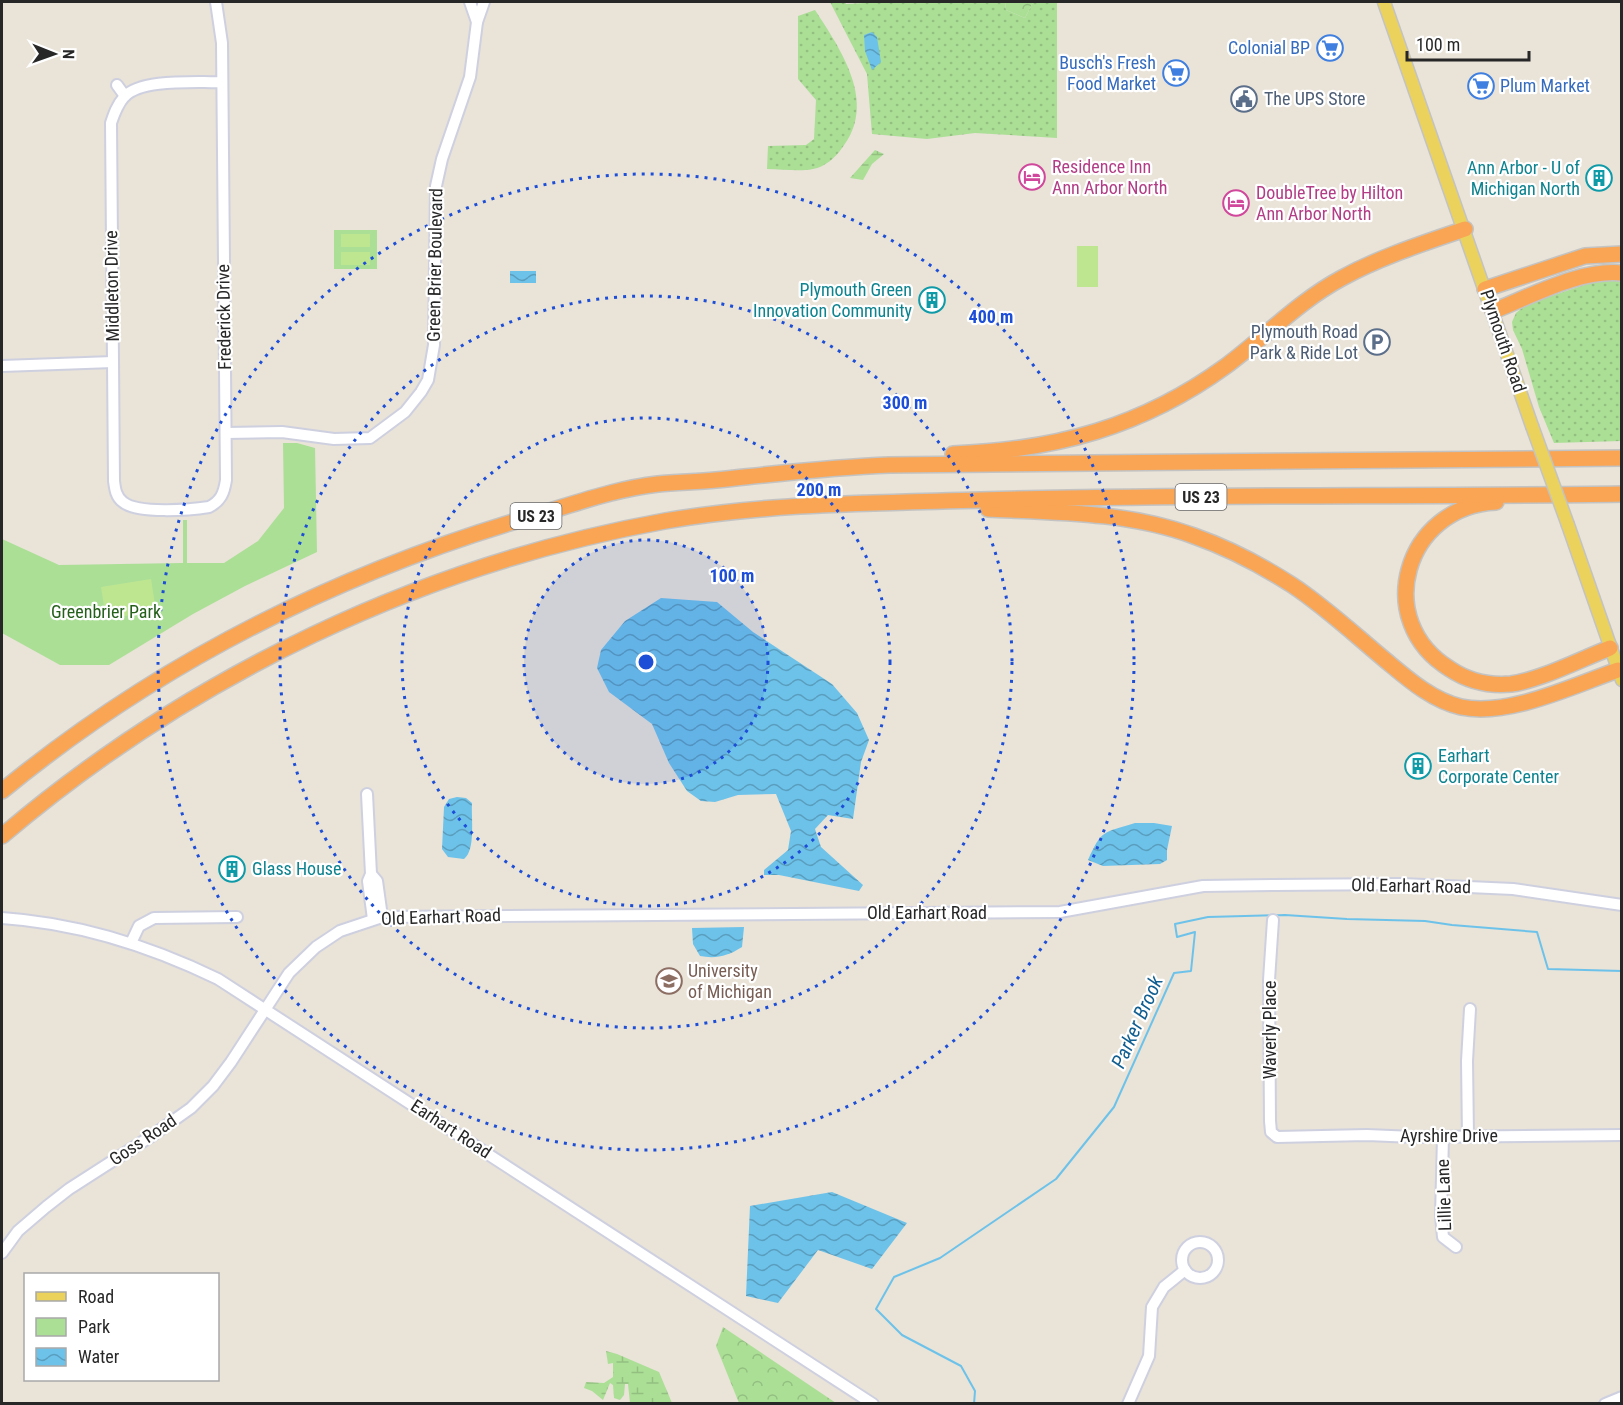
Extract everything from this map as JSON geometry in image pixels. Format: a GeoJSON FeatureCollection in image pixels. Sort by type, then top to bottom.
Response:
{"type":"FeatureCollection","features":[{"type":"Feature","properties":{"kind":"highway"},"geometry":{"type":"LineString","coordinates":[[656,484],[718,471],[812,459],[1023,449],[1085,436],[1152,411],[1191,390],[1227,365],[1295,310],[1341,278],[1386,257],[1465,229]]}},
{"type":"Feature","properties":{"kind":"highway"},"geometry":{"type":"LineString","coordinates":[[1485,289],[1585,256],[1622,254]]}},
{"type":"Feature","properties":{"kind":"highway"},"geometry":{"type":"LineString","coordinates":[[1493,311],[1568,281],[1593,274],[1622,273]]}},
{"type":"Feature","properties":{"kind":"highway"},"geometry":{"type":"LineString","coordinates":[[1576,458],[1622,446]]}},
{"type":"Feature","properties":{"kind":"highway","name":"US 23"},"geometry":{"type":"LineString","coordinates":[[2,791],[69,738],[141,689],[209,649],[300,602],[410,555],[474,533],[599,497],[656,484],[854,466],[1622,458]]}},
{"type":"Feature","properties":{"kind":"highway"},"geometry":{"type":"LineString","coordinates":[[1602,494],[1483,503],[1454,512],[1434,526],[1419,546],[1409,566],[1405,595],[1410,620],[1422,643],[1438,662],[1464,678],[1488,684],[1511,684],[1531,679],[1610,648]]}},
{"type":"Feature","properties":{"kind":"highway","name":"US 23"},"geometry":{"type":"LineString","coordinates":[[2,836],[90,765],[160,718],[286,648],[402,596],[504,560],[634,527],[670,520],[773,508],[877,503],[1053,498],[1622,494]]}},
{"type":"Feature","properties":{"kind":"highway"},"geometry":{"type":"LineString","coordinates":[[877,503],[1040,511],[1116,518],[1193,536],[1241,556],[1293,586],[1411,681],[1443,701],[1462,707],[1489,709],[1511,707],[1620,675]]}},
{"type":"Feature","properties":{"kind":"main road","name":"Plymouth Road"},"geometry":{"type":"LineString","coordinates":[[1384,2],[1620,675]]}},
{"type":"Feature","properties":{"kind":"street","name":"Green Brier Boulevard"},"geometry":{"type":"LineString","coordinates":[[470,2],[477,22]]}},
{"type":"Feature","properties":{"kind":"street","name":"Green Brier Boulevard"},"geometry":{"type":"LineString","coordinates":[[226,433],[282,432],[334,439],[370,438],[414,403],[428,380],[434,345],[436,186],[442,159],[470,77],[477,22],[484,2]]}},
{"type":"Feature","properties":{"kind":"street","name":"Frederick Drive"},"geometry":{"type":"LineString","coordinates":[[114,481],[116,493],[121,502],[137,509],[208,507],[216,503],[224,490],[226,433],[222,43],[216,4]]}},
{"type":"Feature","properties":{"kind":"street"},"geometry":{"type":"LineString","coordinates":[[117,85],[125,96],[144,86],[222,82]]}},
{"type":"Feature","properties":{"kind":"street","name":"Middleton Drive"},"geometry":{"type":"LineString","coordinates":[[114,481],[111,123],[125,96]]}},
{"type":"Feature","properties":{"kind":"street"},"geometry":{"type":"LineString","coordinates":[[2,366],[113,362]]}},
{"type":"Feature","properties":{"kind":"street"},"geometry":{"type":"LineString","coordinates":[[367,794],[371,874],[377,881],[378,918]]}},
{"type":"Feature","properties":{"kind":"street","name":"Old Earhart Road"},"geometry":{"type":"LineString","coordinates":[[266,1009],[289,973],[316,947],[340,931],[378,918],[1060,912],[1203,886],[1274,885],[1402,884],[1513,890],[1622,905]]}},
{"type":"Feature","properties":{"kind":"street"},"geometry":{"type":"LineString","coordinates":[[131,943],[139,926],[154,918],[237,917]]}},
{"type":"Feature","properties":{"kind":"street","name":"Earhart Road"},"geometry":{"type":"LineString","coordinates":[[2,918],[66,926],[131,943],[181,961],[218,979],[873,1404]]}},
{"type":"Feature","properties":{"kind":"street","name":"Waverly Place"},"geometry":{"type":"LineString","coordinates":[[1273,920],[1269,980],[1270,1121],[1271,1132],[1276,1137]]}},
{"type":"Feature","properties":{"kind":"street","name":"Goss Road"},"geometry":{"type":"LineString","coordinates":[[2,1253],[18,1231],[46,1206],[153,1136],[191,1108],[213,1086],[266,1009]]}},
{"type":"Feature","properties":{"kind":"street"},"geometry":{"type":"LineString","coordinates":[[1468,1136],[1467,1061],[1470,1009]]}},
{"type":"Feature","properties":{"kind":"street","name":"Ayrshire Drive"},"geometry":{"type":"LineString","coordinates":[[1276,1137],[1622,1135]]}},
{"type":"Feature","properties":{"kind":"street","name":"Lillie Lane"},"geometry":{"type":"LineString","coordinates":[[1443,1137],[1441,1216],[1443,1238],[1456,1247]]}},
{"type":"Feature","properties":{"kind":"street"},"geometry":{"type":"LineString","coordinates":[[1128,1404],[1149,1356],[1152,1307],[1164,1287],[1185,1270]]}},
{"type":"Feature","properties":{"kind":"street"},"geometry":{"type":"LineString","coordinates":[[1605,1404],[1622,1396]]}},
{"type":"Feature","properties":{"kind":"green space"},"geometry":{"type":"Polygon","coordinates":[[[830,2],[845,2],[846,4],[1005,2],[1006,10],[1025,18],[1033,2],[1057,2],[1057,138],[975,133],[927,139],[872,134],[867,74],[830,2]]]}},
{"type":"Feature","properties":{"kind":"green space"},"geometry":{"type":"Polygon","coordinates":[[[1005,2],[1033,2],[1025,18],[1006,10],[1005,2]]]}},
{"type":"Feature","properties":{"kind":"green space"},"geometry":{"type":"Polygon","coordinates":[[[815,10],[835,42],[852,77],[857,113],[852,131],[837,155],[822,166],[802,170],[767,169],[768,146],[806,145],[814,139],[816,100],[798,79],[798,16],[815,10]]]}},
{"type":"Feature","properties":{"kind":"green space"},"geometry":{"type":"Polygon","coordinates":[[[875,150],[884,154],[872,164],[863,180],[850,178],[875,150]]]}},
{"type":"Feature","properties":{"kind":"green space"},"geometry":{"type":"Polygon","coordinates":[[[334,230],[377,230],[377,269],[334,269],[334,230]]]}},
{"type":"Feature","properties":{"kind":"green space"},"geometry":{"type":"Polygon","coordinates":[[[341,234],[370,234],[370,247],[341,247],[341,234]]]}},
{"type":"Feature","properties":{"kind":"green space"},"geometry":{"type":"Polygon","coordinates":[[[1077,246],[1098,246],[1098,287],[1077,287],[1077,246]]]}},
{"type":"Feature","properties":{"kind":"green space"},"geometry":{"type":"Polygon","coordinates":[[[341,252],[370,252],[370,265],[341,265],[341,252]]]}},
{"type":"Feature","properties":{"kind":"green space"},"geometry":{"type":"Polygon","coordinates":[[[1607,280],[1621,281],[1621,441],[1554,443],[1539,407],[1512,322],[1516,313],[1527,304],[1590,283],[1607,280]]]}},
{"type":"Feature","properties":{"kind":"green space","name":"Greenbrier Park"},"geometry":{"type":"Polygon","coordinates":[[[283,443],[297,443],[315,448],[317,552],[193,614],[109,665],[60,665],[2,633],[2,539],[59,565],[183,563],[183,520],[187,520],[187,563],[224,563],[258,541],[284,508],[283,443]]]}},
{"type":"Feature","properties":{"kind":"green space"},"geometry":{"type":"Polygon","coordinates":[[[151,579],[156,611],[106,619],[101,587],[151,579]]]}},
{"type":"Feature","properties":{"kind":"green space"},"geometry":{"type":"Polygon","coordinates":[[[723,1327],[836,1403],[739,1403],[716,1346],[723,1327]]]}},
{"type":"Feature","properties":{"kind":"green space"},"geometry":{"type":"Polygon","coordinates":[[[606,1351],[659,1372],[672,1403],[630,1403],[628,1384],[625,1384],[624,1395],[620,1400],[614,1398],[613,1385],[610,1383],[603,1400],[584,1388],[586,1382],[604,1383],[613,1377],[613,1363],[608,1364],[606,1351]]]}},
{"type":"Feature","properties":{"kind":"water"},"geometry":{"type":"Polygon","coordinates":[[[872,32],[877,37],[881,62],[872,70],[865,51],[864,35],[872,32]]]}},
{"type":"Feature","properties":{"kind":"water"},"geometry":{"type":"Polygon","coordinates":[[[510,271],[536,271],[536,283],[510,283],[510,271]]]}},
{"type":"Feature","properties":{"kind":"water"},"geometry":{"type":"Polygon","coordinates":[[[661,598],[717,602],[753,632],[832,684],[857,713],[869,740],[861,762],[853,819],[828,815],[815,829],[821,847],[863,885],[859,891],[779,875],[764,875],[764,870],[788,850],[791,831],[776,794],[738,795],[715,802],[701,801],[687,791],[669,763],[652,724],[609,692],[597,668],[601,650],[625,621],[661,598]]]}},
{"type":"Feature","properties":{"kind":"water"},"geometry":{"type":"Polygon","coordinates":[[[466,798],[472,803],[472,841],[468,855],[464,859],[448,857],[442,849],[444,807],[449,799],[466,798]]]}},
{"type":"Feature","properties":{"kind":"water"},"geometry":{"type":"Polygon","coordinates":[[[1135,823],[1172,826],[1167,860],[1160,864],[1103,866],[1088,860],[1101,837],[1110,831],[1135,823]]]}},
{"type":"Feature","properties":{"kind":"water"},"geometry":{"type":"Polygon","coordinates":[[[744,927],[742,947],[727,955],[700,956],[693,944],[692,928],[744,927]]]}},
{"type":"Feature","properties":{"kind":"water"},"geometry":{"type":"Polygon","coordinates":[[[832,1192],[907,1223],[872,1269],[818,1250],[778,1303],[746,1296],[750,1206],[832,1192]]]}},
{"type":"Feature","properties":{"kind":"waterway","name":"Parker Brook"},"geometry":{"type":"LineString","coordinates":[[974,1404],[975,1391],[961,1366],[902,1335],[876,1309],[894,1277],[940,1258],[1056,1179],[1114,1107],[1174,973],[1191,971],[1195,932],[1177,937],[1175,924],[1208,917],[1285,915],[1425,921],[1537,932],[1548,969],[1622,971]]}},
{"type":"Feature","properties":{"kind":"place","name":"Colonial BP"},"geometry":{"type":"Point","coordinates":[1330,48]}},
{"type":"Feature","properties":{"kind":"place","name":"Busch's Fresh Food Market"},"geometry":{"type":"Point","coordinates":[1176,73]}},
{"type":"Feature","properties":{"kind":"place","name":"Plum Market"},"geometry":{"type":"Point","coordinates":[1481,86]}},
{"type":"Feature","properties":{"kind":"place","name":"The UPS Store"},"geometry":{"type":"Point","coordinates":[1244,99]}},
{"type":"Feature","properties":{"kind":"place","name":"Residence Inn Ann Arbor North"},"geometry":{"type":"Point","coordinates":[1032,177]}},
{"type":"Feature","properties":{"kind":"place","name":"Ann Arbor - U of Michigan North"},"geometry":{"type":"Point","coordinates":[1599,178]}},
{"type":"Feature","properties":{"kind":"place","name":"DoubleTree by Hilton Ann Arbor North"},"geometry":{"type":"Point","coordinates":[1236,203]}},
{"type":"Feature","properties":{"kind":"place","name":"Plymouth Green Innovation Community"},"geometry":{"type":"Point","coordinates":[932,300]}},
{"type":"Feature","properties":{"kind":"place","name":"Plymouth Road Park & Ride Lot"},"geometry":{"type":"Point","coordinates":[1377,342]}},
{"type":"Feature","properties":{"kind":"place","name":"Earhart Corporate Center"},"geometry":{"type":"Point","coordinates":[1418,766]}},
{"type":"Feature","properties":{"kind":"place","name":"Glass House"},"geometry":{"type":"Point","coordinates":[232,869]}},
{"type":"Feature","properties":{"kind":"place","name":"University of Michigan"},"geometry":{"type":"Point","coordinates":[669,981]}}]}
